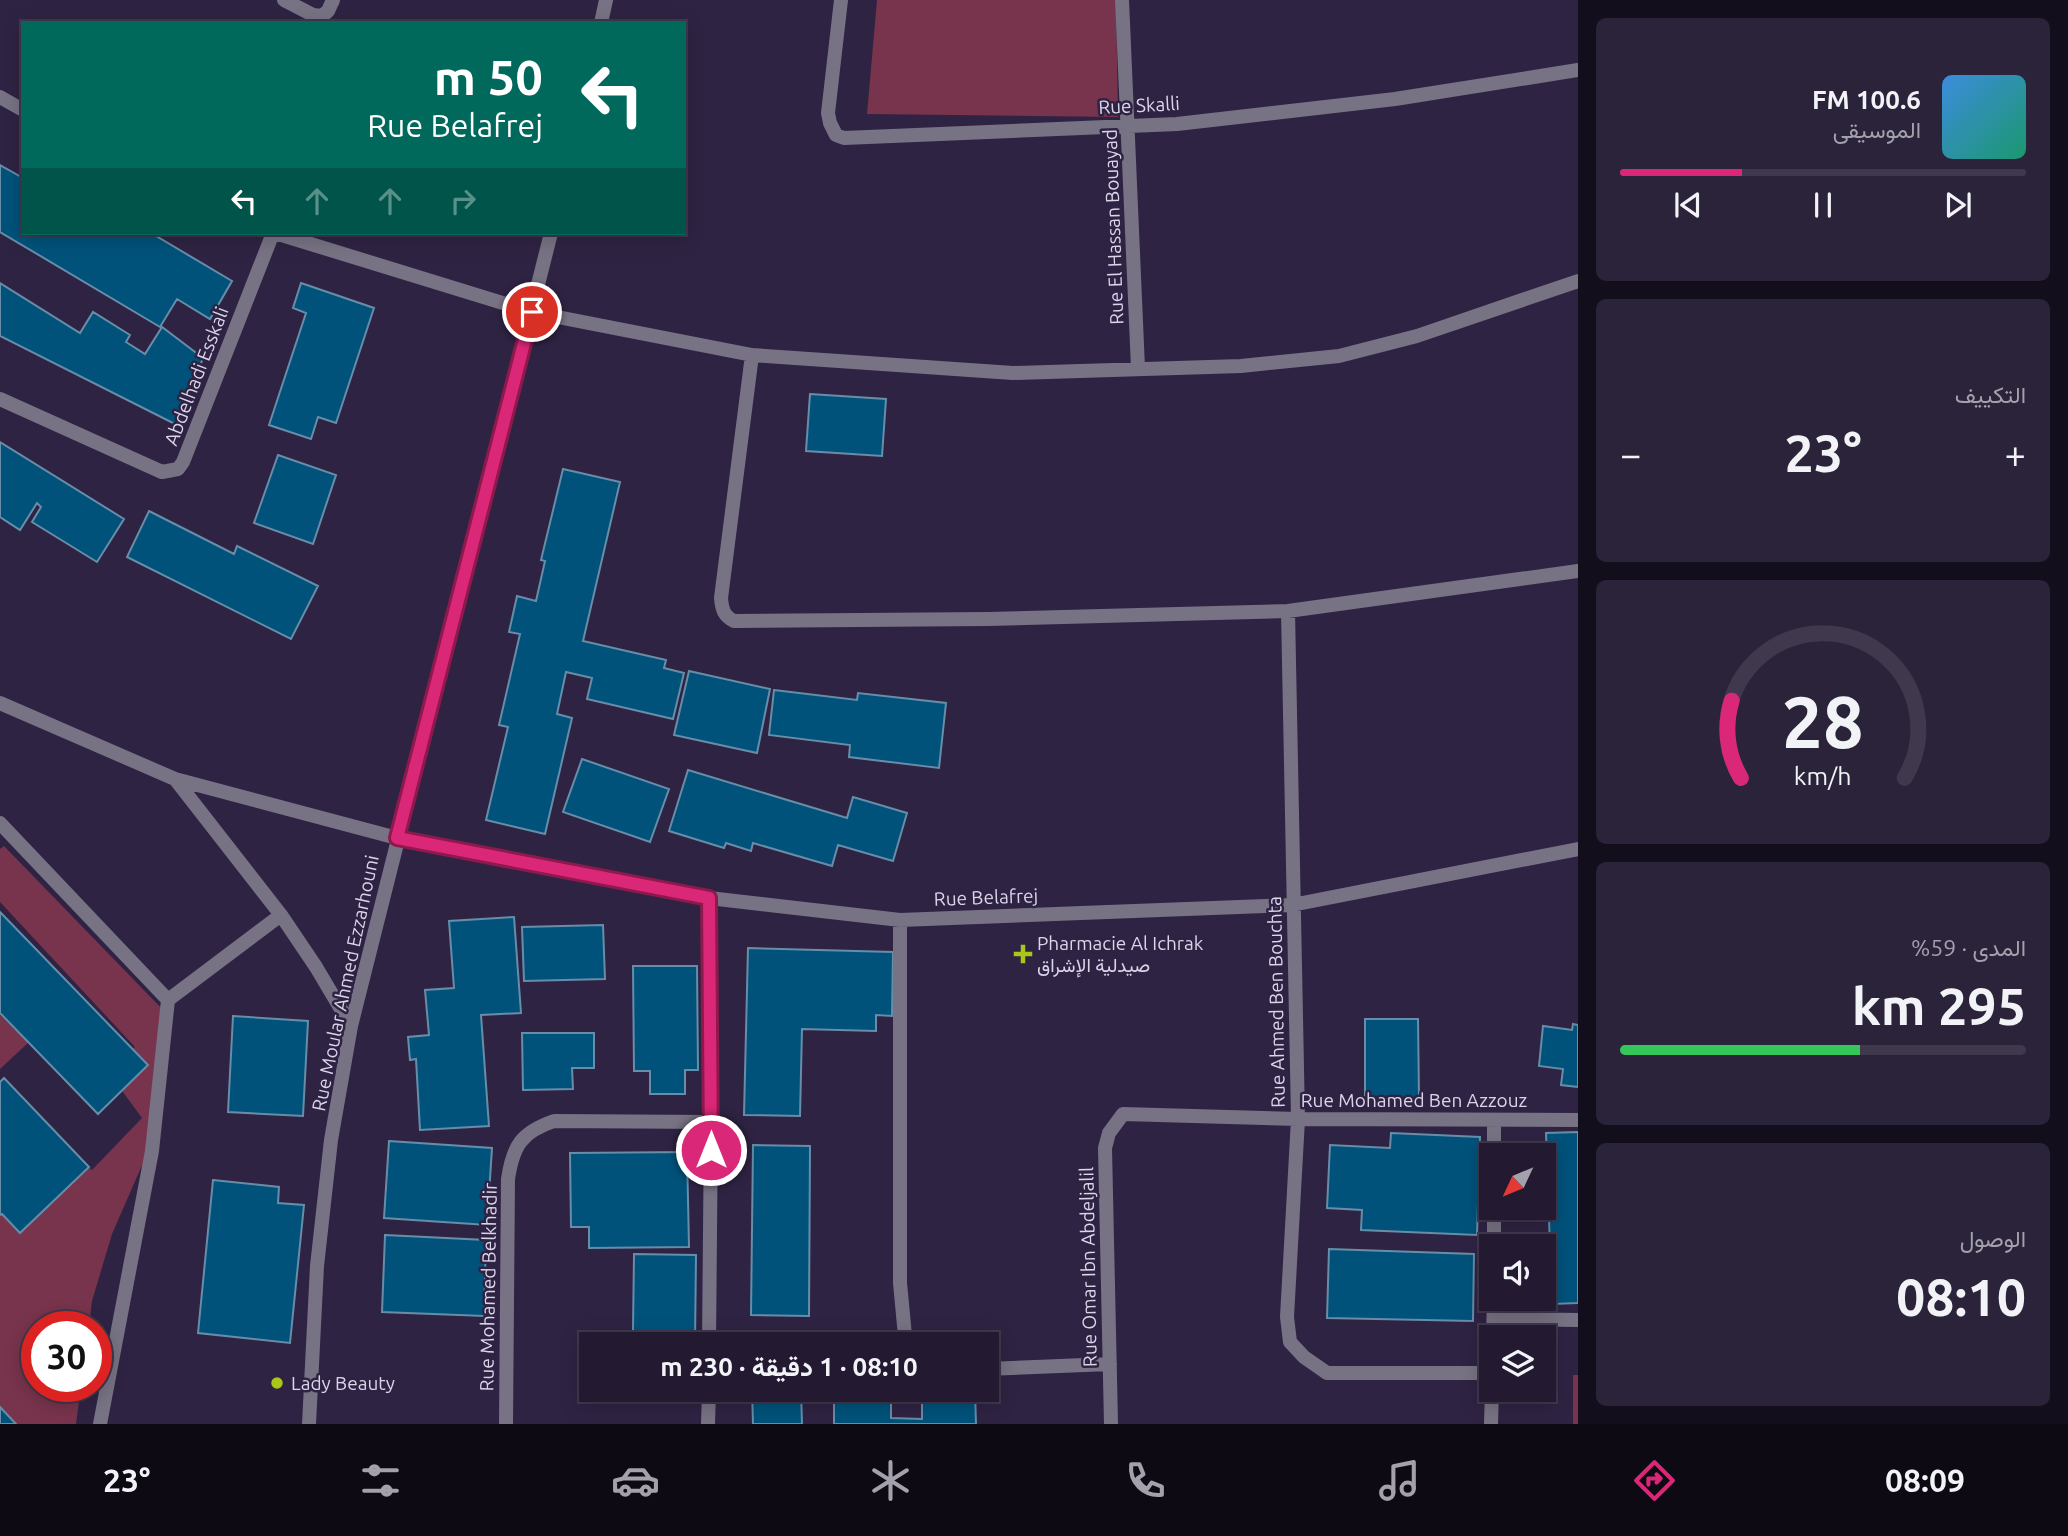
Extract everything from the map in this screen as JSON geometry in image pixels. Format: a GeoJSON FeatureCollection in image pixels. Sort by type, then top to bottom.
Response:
{"type":"FeatureCollection","features":[{"type":"Feature","properties":{"kind":"street"},"geometry":{"type":"LineString","coordinates":[[285,0],[313,15],[322,16],[333,0]]}},
{"type":"Feature","properties":{"kind":"street"},"geometry":{"type":"LineString","coordinates":[[601,21],[606,0]]}},
{"type":"Feature","properties":{"kind":"street","name":"Rue Skalli"},"geometry":{"type":"LineString","coordinates":[[841,0],[828,113],[836,135],[844,138],[1177,124],[1395,99],[1578,70]]}},
{"type":"Feature","properties":{"kind":"street","name":"Rue El Hassan Bouayad"},"geometry":{"type":"LineString","coordinates":[[1122,0],[1138,368]]}},
{"type":"Feature","properties":{"kind":"street"},"geometry":{"type":"LineString","coordinates":[[0,97],[21,109]]}},
{"type":"Feature","properties":{"kind":"street","name":"Abdelhadi Esskali"},"geometry":{"type":"LineString","coordinates":[[0,399],[162,472],[178,469],[273,235]]}},
{"type":"Feature","properties":{"kind":"street"},"geometry":{"type":"LineString","coordinates":[[281,235],[532,312],[752,355],[1013,373],[1241,366],[1339,356],[1417,336],[1578,281]]}},
{"type":"Feature","properties":{"kind":"street","name":"Rue Moular Ahmed Ezzarhouni"},"geometry":{"type":"LineString","coordinates":[[309,1424],[317,1266],[331,1140],[351,1026],[551,235]]}},
{"type":"Feature","properties":{"kind":"street"},"geometry":{"type":"LineString","coordinates":[[752,355],[721,598],[727,617],[734,621],[988,619],[1288,611],[1578,571]]}},
{"type":"Feature","properties":{"kind":"street","name":"Rue Ahmed Ben Bouchta"},"geometry":{"type":"LineString","coordinates":[[1288,611],[1298,1119],[1287,1317],[1290,1342],[1304,1357],[1327,1373],[1479,1373]]}},
{"type":"Feature","properties":{"kind":"street","name":"Rue Belafrej"},"geometry":{"type":"LineString","coordinates":[[0,704],[175,779],[397,838],[709,898],[901,920],[1292,905],[1578,849]]}},
{"type":"Feature","properties":{"kind":"street"},"geometry":{"type":"LineString","coordinates":[[175,779],[281,915],[351,1026]]}},
{"type":"Feature","properties":{"kind":"street"},"geometry":{"type":"LineString","coordinates":[[0,822],[168,1000]]}},
{"type":"Feature","properties":{"kind":"street"},"geometry":{"type":"LineString","coordinates":[[709,898],[709,1332]]}},
{"type":"Feature","properties":{"kind":"street"},"geometry":{"type":"LineString","coordinates":[[100,1424],[152,1151],[168,1000],[281,915]]}},
{"type":"Feature","properties":{"kind":"street"},"geometry":{"type":"LineString","coordinates":[[901,920],[900,1283],[905,1332]]}},
{"type":"Feature","properties":{"kind":"street","name":"Rue Mohamed Ben Azzouz"},"geometry":{"type":"LineString","coordinates":[[1123,1114],[1298,1119],[1578,1120]]}},
{"type":"Feature","properties":{"kind":"street","name":"Rue Omar Ibn Abdeljalil"},"geometry":{"type":"LineString","coordinates":[[1111,1424],[1105,1148],[1109,1133],[1123,1114]]}},
{"type":"Feature","properties":{"kind":"street","name":"Rue Mohamed Belkhadir"},"geometry":{"type":"LineString","coordinates":[[506,1424],[508,1179],[513,1154],[520,1140],[535,1128],[554,1121],[711,1122]]}},
{"type":"Feature","properties":{"kind":"street"},"geometry":{"type":"LineString","coordinates":[[1494,1121],[1494,1143]]}},
{"type":"Feature","properties":{"kind":"street"},"geometry":{"type":"LineString","coordinates":[[1494,1311],[1494,1325]]}},
{"type":"Feature","properties":{"kind":"street"},"geometry":{"type":"LineString","coordinates":[[1494,1319],[1578,1320]]}},
{"type":"Feature","properties":{"kind":"street"},"geometry":{"type":"LineString","coordinates":[[999,1368],[1110,1364]]}},
{"type":"Feature","properties":{"kind":"street"},"geometry":{"type":"LineString","coordinates":[[708,1424],[709,1402]]}},
{"type":"Feature","properties":{"kind":"street"},"geometry":{"type":"LineString","coordinates":[[1492,1402],[1492,1424]]}},
{"type":"Feature","properties":{"kind":"shaded area"},"geometry":{"type":"Polygon","coordinates":[[[877,0],[1116,0],[1118,117],[867,114],[877,0]]]}},
{"type":"Feature","properties":{"kind":"shaded area"},"geometry":{"type":"Polygon","coordinates":[[[4,846],[168,1015],[157,1131],[112,1234],[91,1311],[21,1311],[21,1402],[79,1402],[76,1424],[14,1424],[0,1407],[0,1201],[59,1144],[92,1170],[142,1118],[106,1069],[135,1047],[0,902],[0,849],[4,846]]]}},
{"type":"Feature","properties":{"kind":"shaded area"},"geometry":{"type":"Polygon","coordinates":[[[0,1015],[29,1042],[0,1069],[0,1015]]]}},
{"type":"Feature","properties":{"kind":"shaded area"},"geometry":{"type":"Polygon","coordinates":[[[1573,1375],[1578,1375],[1578,1424],[1573,1424],[1573,1375]]]}},
{"type":"Feature","properties":{"kind":"building"},"geometry":{"type":"Polygon","coordinates":[[[0,165],[21,177],[21,235],[154,235],[232,281],[210,319],[177,299],[160,327],[0,232],[0,165]]]}},
{"type":"Feature","properties":{"kind":"building"},"geometry":{"type":"Polygon","coordinates":[[[0,283],[80,333],[93,312],[130,335],[126,342],[145,354],[162,327],[203,358],[177,425],[0,336],[0,283]]]}},
{"type":"Feature","properties":{"kind":"building"},"geometry":{"type":"Polygon","coordinates":[[[301,283],[374,308],[336,423],[318,417],[311,439],[269,425],[306,313],[293,308],[301,283]]]}},
{"type":"Feature","properties":{"kind":"building"},"geometry":{"type":"Polygon","coordinates":[[[810,394],[886,399],[882,456],[806,451],[810,394]]]}},
{"type":"Feature","properties":{"kind":"building"},"geometry":{"type":"Polygon","coordinates":[[[0,442],[124,519],[97,562],[32,522],[41,507],[37,503],[20,530],[0,517],[0,442]]]}},
{"type":"Feature","properties":{"kind":"building"},"geometry":{"type":"Polygon","coordinates":[[[278,455],[336,475],[313,544],[254,523],[278,455]]]}},
{"type":"Feature","properties":{"kind":"building"},"geometry":{"type":"Polygon","coordinates":[[[563,469],[620,482],[583,641],[666,660],[664,668],[684,673],[673,719],[587,699],[592,678],[566,672],[557,714],[572,718],[545,834],[486,820],[508,727],[499,725],[520,634],[509,632],[517,596],[536,601],[545,561],[541,560],[563,469]]]}},
{"type":"Feature","properties":{"kind":"building"},"geometry":{"type":"Polygon","coordinates":[[[149,511],[234,554],[237,546],[318,586],[291,639],[127,557],[149,511]]]}},
{"type":"Feature","properties":{"kind":"building"},"geometry":{"type":"Polygon","coordinates":[[[689,671],[770,689],[757,753],[674,735],[689,671]]]}},
{"type":"Feature","properties":{"kind":"building"},"geometry":{"type":"Polygon","coordinates":[[[774,690],[857,700],[858,693],[946,703],[939,768],[849,757],[850,745],[769,735],[774,690]]]}},
{"type":"Feature","properties":{"kind":"building"},"geometry":{"type":"Polygon","coordinates":[[[582,759],[669,789],[650,842],[563,812],[582,759]]]}},
{"type":"Feature","properties":{"kind":"building"},"geometry":{"type":"Polygon","coordinates":[[[688,770],[847,818],[853,797],[907,813],[893,861],[838,845],[832,866],[753,843],[751,851],[726,843],[724,848],[669,831],[688,770]]]}},
{"type":"Feature","properties":{"kind":"building"},"geometry":{"type":"Polygon","coordinates":[[[0,912],[148,1065],[98,1114],[0,1013],[0,912]]]}},
{"type":"Feature","properties":{"kind":"building"},"geometry":{"type":"Polygon","coordinates":[[[514,917],[521,1013],[481,1015],[489,1126],[420,1130],[416,1059],[410,1060],[408,1037],[429,1035],[425,990],[454,988],[449,921],[514,917]]]}},
{"type":"Feature","properties":{"kind":"building"},"geometry":{"type":"Polygon","coordinates":[[[603,925],[605,979],[524,981],[522,927],[603,925]]]}},
{"type":"Feature","properties":{"kind":"building"},"geometry":{"type":"Polygon","coordinates":[[[748,948],[893,952],[892,1016],[876,1015],[876,1031],[802,1029],[800,1116],[744,1115],[748,948]]]}},
{"type":"Feature","properties":{"kind":"building"},"geometry":{"type":"Polygon","coordinates":[[[633,966],[697,966],[698,1070],[685,1070],[685,1094],[650,1094],[650,1071],[634,1071],[633,966]]]}},
{"type":"Feature","properties":{"kind":"building"},"geometry":{"type":"Polygon","coordinates":[[[233,1016],[308,1021],[303,1116],[228,1112],[233,1016]]]}},
{"type":"Feature","properties":{"kind":"building"},"geometry":{"type":"Polygon","coordinates":[[[1365,1019],[1418,1019],[1419,1099],[1365,1099],[1365,1019]]]}},
{"type":"Feature","properties":{"kind":"building"},"geometry":{"type":"Polygon","coordinates":[[[1573,1024],[1578,1025],[1578,1087],[1561,1085],[1563,1069],[1539,1066],[1543,1026],[1572,1030],[1573,1024]]]}},
{"type":"Feature","properties":{"kind":"building"},"geometry":{"type":"Polygon","coordinates":[[[522,1033],[594,1033],[594,1068],[572,1068],[573,1089],[523,1090],[522,1033]]]}},
{"type":"Feature","properties":{"kind":"building"},"geometry":{"type":"Polygon","coordinates":[[[4,1078],[89,1167],[20,1233],[0,1215],[0,1082],[4,1078]]]}},
{"type":"Feature","properties":{"kind":"building"},"geometry":{"type":"Polygon","coordinates":[[[1578,1132],[1578,1303],[1556,1304],[1556,1234],[1550,1234],[1549,1220],[1556,1220],[1556,1143],[1546,1143],[1546,1133],[1578,1132]]]}},
{"type":"Feature","properties":{"kind":"building"},"geometry":{"type":"Polygon","coordinates":[[[1391,1133],[1480,1137],[1477,1235],[1361,1230],[1362,1210],[1327,1208],[1330,1145],[1390,1148],[1391,1133]]]}},
{"type":"Feature","properties":{"kind":"building"},"geometry":{"type":"Polygon","coordinates":[[[389,1141],[492,1148],[487,1225],[384,1218],[389,1141]]]}},
{"type":"Feature","properties":{"kind":"building"},"geometry":{"type":"Polygon","coordinates":[[[753,1145],[810,1146],[809,1316],[751,1315],[753,1145]]]}},
{"type":"Feature","properties":{"kind":"building"},"geometry":{"type":"Polygon","coordinates":[[[687,1152],[689,1247],[589,1248],[589,1227],[571,1227],[570,1153],[687,1152]]]}},
{"type":"Feature","properties":{"kind":"building"},"geometry":{"type":"Polygon","coordinates":[[[213,1180],[279,1187],[278,1203],[304,1205],[290,1343],[198,1333],[213,1180]]]}},
{"type":"Feature","properties":{"kind":"building"},"geometry":{"type":"Polygon","coordinates":[[[385,1235],[486,1240],[484,1316],[382,1312],[385,1235]]]}},
{"type":"Feature","properties":{"kind":"building"},"geometry":{"type":"Polygon","coordinates":[[[1329,1249],[1474,1254],[1473,1321],[1327,1318],[1329,1249]]]}},
{"type":"Feature","properties":{"kind":"building"},"geometry":{"type":"Polygon","coordinates":[[[634,1254],[696,1255],[695,1332],[633,1331],[634,1254]]]}},
{"type":"Feature","properties":{"kind":"building"},"geometry":{"type":"Polygon","coordinates":[[[752,1402],[801,1402],[802,1424],[753,1424],[752,1402]]]}},
{"type":"Feature","properties":{"kind":"building"},"geometry":{"type":"Polygon","coordinates":[[[834,1402],[891,1402],[891,1418],[922,1419],[922,1402],[975,1402],[976,1424],[834,1424],[834,1402]]]}},
{"type":"Feature","properties":{"kind":"building"},"geometry":{"type":"Polygon","coordinates":[[[0,1407],[16,1424],[0,1424],[0,1407]]]}},
{"type":"Feature","properties":{"kind":"place","name":"Pharmacie Al Ichrak صيدلية الإشراق"},"geometry":{"type":"Point","coordinates":[1023,954]}},
{"type":"Feature","properties":{"kind":"place","name":"Lady Beauty"},"geometry":{"type":"Point","coordinates":[277,1383]}},
{"type":"Feature","properties":{"kind":"route"},"geometry":{"type":"LineString","coordinates":[[532,312],[397,838],[709,898],[711,1150]]}}]}
